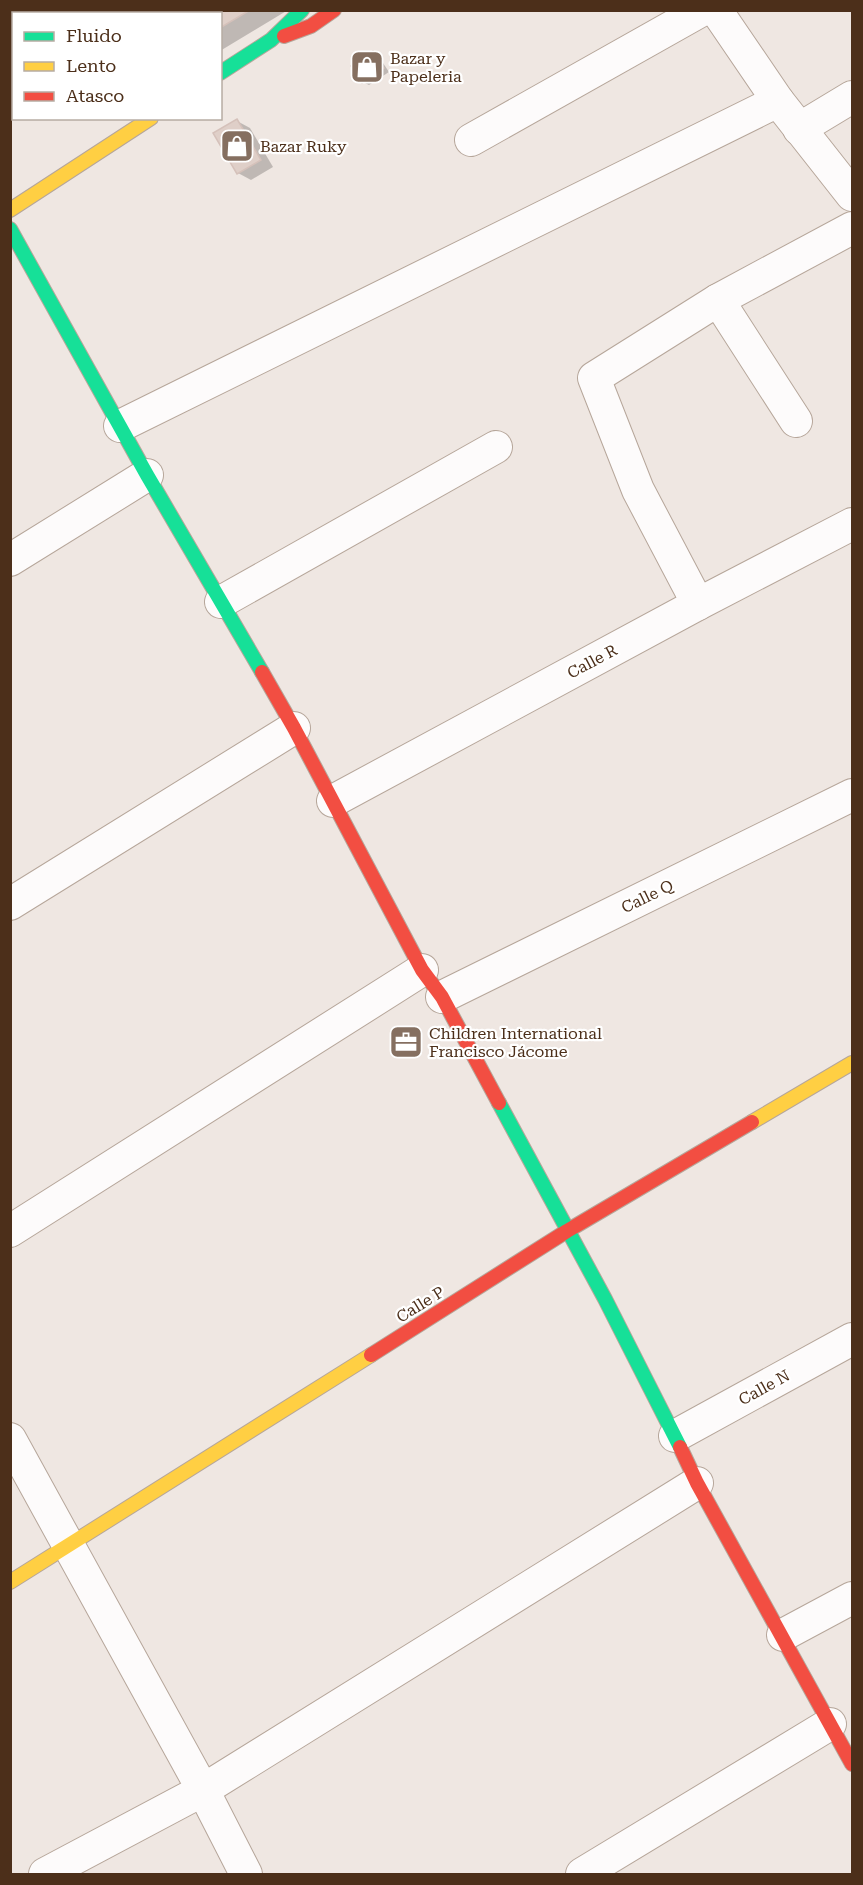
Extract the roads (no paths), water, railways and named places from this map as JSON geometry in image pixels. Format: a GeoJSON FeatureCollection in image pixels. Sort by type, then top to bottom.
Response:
{"type":"FeatureCollection","features":[{"type":"Feature","properties":{"kind":"street"},"geometry":{"type":"LineString","coordinates":[[222,73],[272,40],[302,10]]}},
{"type":"Feature","properties":{"kind":"street"},"geometry":{"type":"LineString","coordinates":[[272,40],[311,26],[334,10]]}},
{"type":"Feature","properties":{"kind":"street"},"geometry":{"type":"LineString","coordinates":[[471,140],[702,10]]}},
{"type":"Feature","properties":{"kind":"street"},"geometry":{"type":"LineString","coordinates":[[716,10],[778,101],[852,195]]}},
{"type":"Feature","properties":{"kind":"street"},"geometry":{"type":"LineString","coordinates":[[799,129],[852,98]]}},
{"type":"Feature","properties":{"kind":"street"},"geometry":{"type":"LineString","coordinates":[[120,426],[778,101]]}},
{"type":"Feature","properties":{"kind":"street"},"geometry":{"type":"LineString","coordinates":[[10,210],[148,120]]}},
{"type":"Feature","properties":{"kind":"street"},"geometry":{"type":"LineString","coordinates":[[698,604],[638,490],[594,378],[718,300],[852,228]]}},
{"type":"Feature","properties":{"kind":"street"},"geometry":{"type":"LineString","coordinates":[[10,229],[147,475],[294,728],[422,970],[442,997],[675,1436],[697,1484],[783,1635],[852,1764]]}},
{"type":"Feature","properties":{"kind":"street"},"geometry":{"type":"LineString","coordinates":[[718,300],[796,421]]}},
{"type":"Feature","properties":{"kind":"street"},"geometry":{"type":"LineString","coordinates":[[221,602],[496,447]]}},
{"type":"Feature","properties":{"kind":"street"},"geometry":{"type":"LineString","coordinates":[[10,560],[147,475]]}},
{"type":"Feature","properties":{"kind":"street","name":"Calle R"},"geometry":{"type":"LineString","coordinates":[[333,801],[698,604],[852,524]]}},
{"type":"Feature","properties":{"kind":"street"},"geometry":{"type":"LineString","coordinates":[[10,903],[294,728]]}},
{"type":"Feature","properties":{"kind":"street","name":"Calle Q"},"geometry":{"type":"LineString","coordinates":[[442,997],[852,795]]}},
{"type":"Feature","properties":{"kind":"street"},"geometry":{"type":"LineString","coordinates":[[10,1231],[422,970]]}},
{"type":"Feature","properties":{"kind":"street","name":"Calle P"},"geometry":{"type":"LineString","coordinates":[[10,1582],[567,1231],[852,1063]]}},
{"type":"Feature","properties":{"kind":"street","name":"Calle N"},"geometry":{"type":"LineString","coordinates":[[675,1436],[852,1339]]}},
{"type":"Feature","properties":{"kind":"street"},"geometry":{"type":"LineString","coordinates":[[10,1439],[203,1790],[246,1875]]}},
{"type":"Feature","properties":{"kind":"street"},"geometry":{"type":"LineString","coordinates":[[59,1871],[203,1790],[697,1484]]}},
{"type":"Feature","properties":{"kind":"street"},"geometry":{"type":"LineString","coordinates":[[783,1635],[852,1598]]}},
{"type":"Feature","properties":{"kind":"street"},"geometry":{"type":"LineString","coordinates":[[582,1875],[830,1724]]}},
{"type":"Feature","properties":{"kind":"place","name":"Bazar y Papeleria"},"geometry":{"type":"Point","coordinates":[367,67]}},
{"type":"Feature","properties":{"kind":"place","name":"Bazar Ruky"},"geometry":{"type":"Point","coordinates":[237,146]}},
{"type":"Feature","properties":{"kind":"place","name":"Children International Francisco Jácome"},"geometry":{"type":"Point","coordinates":[406,1042]}}]}
